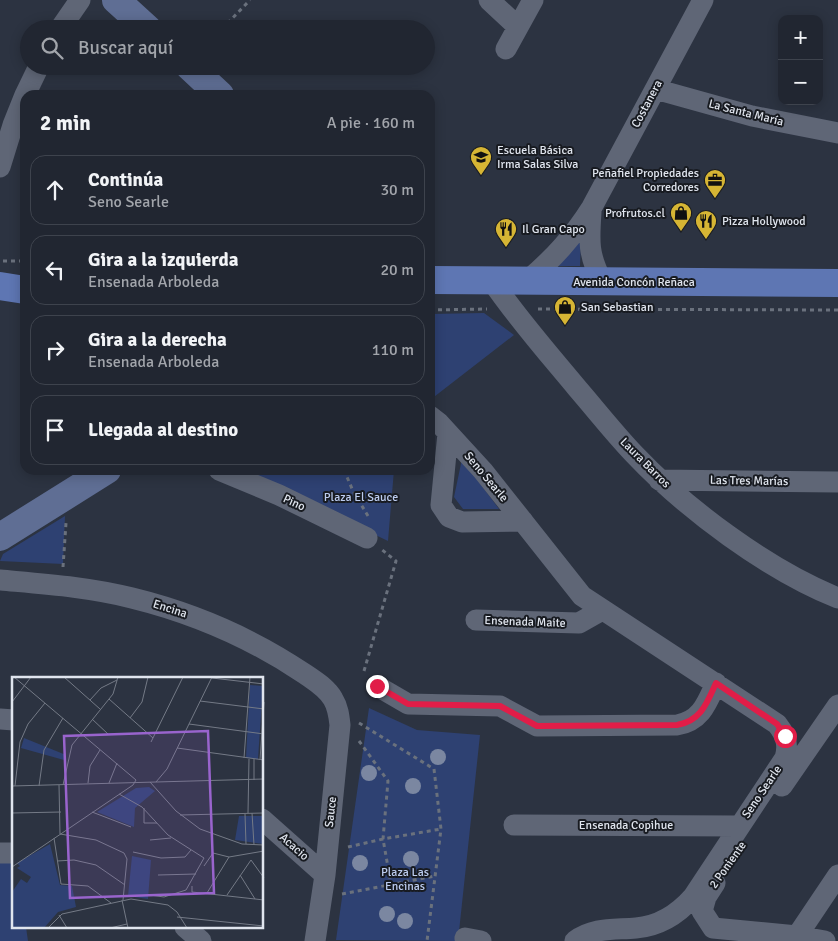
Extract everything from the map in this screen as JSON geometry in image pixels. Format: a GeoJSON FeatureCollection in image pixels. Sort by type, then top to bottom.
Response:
{"type":"FeatureCollection","features":[{"type":"Feature","properties":{"kind":"main road"},"geometry":{"type":"LineString","coordinates":[[0,281],[20,280]]}},
{"type":"Feature","properties":{"kind":"main road","name":"Avenida Concón Reñaca"},"geometry":{"type":"LineString","coordinates":[[435,281],[503,296],[527,281],[838,283]]}},
{"type":"Feature","properties":{"kind":"main road"},"geometry":{"type":"LineString","coordinates":[[0,286],[20,289]]}},
{"type":"Feature","properties":{"kind":"main road","name":"Avenida Concón Reñaca"},"geometry":{"type":"LineString","coordinates":[[435,298],[503,296],[838,299]]}},
{"type":"Feature","properties":{"kind":"street"},"geometry":{"type":"LineString","coordinates":[[66,20],[80,0]]}},
{"type":"Feature","properties":{"kind":"street"},"geometry":{"type":"LineString","coordinates":[[116,0],[138,20]]}},
{"type":"Feature","properties":{"kind":"street"},"geometry":{"type":"LineString","coordinates":[[489,0],[518,27]]}},
{"type":"Feature","properties":{"kind":"street"},"geometry":{"type":"LineString","coordinates":[[506,49],[532,0]]}},
{"type":"Feature","properties":{"kind":"street","name":"Costanera"},"geometry":{"type":"LineString","coordinates":[[527,281],[560,251],[578,229],[592,207],[703,0]]}},
{"type":"Feature","properties":{"kind":"street"},"geometry":{"type":"LineString","coordinates":[[27,90],[35,75]]}},
{"type":"Feature","properties":{"kind":"street","name":"La Santa María"},"geometry":{"type":"LineString","coordinates":[[655,89],[752,116],[838,133]]}},
{"type":"Feature","properties":{"kind":"street"},"geometry":{"type":"LineString","coordinates":[[0,167],[20,108]]}},
{"type":"Feature","properties":{"kind":"street","name":"Costanera"},"geometry":{"type":"LineString","coordinates":[[592,207],[589,240],[595,268],[602,281]]}},
{"type":"Feature","properties":{"kind":"street","name":"Laura Barros"},"geometry":{"type":"LineString","coordinates":[[503,296],[557,364],[633,453],[659,480],[721,530],[768,562],[820,591],[838,598]]}},
{"type":"Feature","properties":{"kind":"street","name":"Seno Searle"},"geometry":{"type":"LineString","coordinates":[[435,421],[482,471],[582,596],[777,724],[787,743],[785,758],[693,896],[674,915],[650,926],[598,930],[575,941]]}},
{"type":"Feature","properties":{"kind":"street","name":"Seno Searle"},"geometry":{"type":"LineString","coordinates":[[448,433],[441,505],[449,517],[462,522],[523,521]]}},
{"type":"Feature","properties":{"kind":"street"},"geometry":{"type":"LineString","coordinates":[[0,538],[99,475]]}},
{"type":"Feature","properties":{"kind":"street","name":"Pino"},"geometry":{"type":"LineString","coordinates":[[231,475],[278,495],[367,538]]}},
{"type":"Feature","properties":{"kind":"street","name":"Las Tres Marías"},"geometry":{"type":"LineString","coordinates":[[659,480],[838,482]]}},
{"type":"Feature","properties":{"kind":"street","name":"Encina"},"geometry":{"type":"LineString","coordinates":[[0,580],[62,586],[131,598],[198,619],[262,648],[293,666],[323,687]]}},
{"type":"Feature","properties":{"kind":"street","name":"Ensenada Maite"},"geometry":{"type":"LineString","coordinates":[[476,620],[578,623],[602,610]]}},
{"type":"Feature","properties":{"kind":"street"},"geometry":{"type":"LineString","coordinates":[[369,683],[408,704],[500,706],[537,726],[685,724],[699,715],[716,683]]}},
{"type":"Feature","properties":{"kind":"street","name":"Sauce"},"geometry":{"type":"LineString","coordinates":[[315,941],[328,852],[340,725],[338,711],[333,698],[323,687]]}},
{"type":"Feature","properties":{"kind":"street","name":"2 Poniente"},"geometry":{"type":"LineString","coordinates":[[797,936],[713,928],[702,911],[706,897],[838,705]]}},
{"type":"Feature","properties":{"kind":"street","name":"Acacio"},"geometry":{"type":"LineString","coordinates":[[264,822],[325,875]]}},
{"type":"Feature","properties":{"kind":"street","name":"Ensenada Copihue"},"geometry":{"type":"LineString","coordinates":[[514,825],[739,826]]}},
{"type":"Feature","properties":{"kind":"street"},"geometry":{"type":"LineString","coordinates":[[825,941],[797,936],[838,875]]}},
{"type":"Feature","properties":{"kind":"street"},"geometry":{"type":"LineString","coordinates":[[186,928],[201,941]]}},
{"type":"Feature","properties":{"kind":"path"},"geometry":{"type":"LineString","coordinates":[[231,20],[250,0]]}},
{"type":"Feature","properties":{"kind":"path"},"geometry":{"type":"LineString","coordinates":[[0,261],[20,261]]}},
{"type":"Feature","properties":{"kind":"path"},"geometry":{"type":"LineString","coordinates":[[435,309],[503,296],[838,310]]}},
{"type":"Feature","properties":{"kind":"path"},"geometry":{"type":"LineString","coordinates":[[346,475],[353,491],[371,520],[367,538],[396,561],[369,683]]}},
{"type":"Feature","properties":{"kind":"path"},"geometry":{"type":"LineString","coordinates":[[62,586],[68,495]]}},
{"type":"Feature","properties":{"kind":"path"},"geometry":{"type":"LineString","coordinates":[[338,711],[434,769],[441,830],[427,941]]}},
{"type":"Feature","properties":{"kind":"path"},"geometry":{"type":"LineString","coordinates":[[338,711],[388,781],[382,839],[391,884]]}},
{"type":"Feature","properties":{"kind":"path"},"geometry":{"type":"LineString","coordinates":[[328,852],[382,839],[441,830]]}},
{"type":"Feature","properties":{"kind":"path"},"geometry":{"type":"LineString","coordinates":[[322,898],[435,876]]}},
{"type":"Feature","properties":{"kind":"green space"},"geometry":{"type":"Polygon","coordinates":[[[581,239],[580,266],[557,266],[581,239]]]}},
{"type":"Feature","properties":{"kind":"green space"},"geometry":{"type":"Polygon","coordinates":[[[484,313],[514,335],[435,396],[435,314],[484,313]]]}},
{"type":"Feature","properties":{"kind":"green space"},"geometry":{"type":"Polygon","coordinates":[[[462,459],[499,509],[463,509],[454,497],[462,459]]]}},
{"type":"Feature","properties":{"kind":"green space","name":"Plaza El Sauce"},"geometry":{"type":"Polygon","coordinates":[[[245,475],[394,475],[388,541],[284,491],[245,475]]]}},
{"type":"Feature","properties":{"kind":"green space"},"geometry":{"type":"Polygon","coordinates":[[[65,516],[63,564],[0,561],[3,554],[65,516]]]}},
{"type":"Feature","properties":{"kind":"green space","name":"Plaza Las Encinas"},"geometry":{"type":"Polygon","coordinates":[[[369,708],[417,730],[480,735],[458,941],[336,940],[369,708]]]}},
{"type":"Feature","properties":{"kind":"green space"},"geometry":{"type":"Polygon","coordinates":[[[0,860],[12,863],[12,928],[26,928],[28,941],[0,941],[0,860]]]}},
{"type":"Feature","properties":{"kind":"place","name":"Escuela Básica Irma Salas Silva"},"geometry":{"type":"Point","coordinates":[481,176]}},
{"type":"Feature","properties":{"kind":"place","name":"Peñafiel Propiedades Corredores"},"geometry":{"type":"Point","coordinates":[715,199]}},
{"type":"Feature","properties":{"kind":"place","name":"Profrutos.cl"},"geometry":{"type":"Point","coordinates":[681,232]}},
{"type":"Feature","properties":{"kind":"place","name":"Pizza Hollywood"},"geometry":{"type":"Point","coordinates":[706,240]}},
{"type":"Feature","properties":{"kind":"place","name":"Il Gran Capo"},"geometry":{"type":"Point","coordinates":[506,248]}},
{"type":"Feature","properties":{"kind":"place","name":"San Sebastian"},"geometry":{"type":"Point","coordinates":[565,326]}},
{"type":"Feature","properties":{"kind":"route"},"geometry":{"type":"LineString","coordinates":[[377,686],[408,704],[500,706],[537,726],[677,725],[685,724],[699,715],[716,683],[777,724],[785,736]]}}]}
